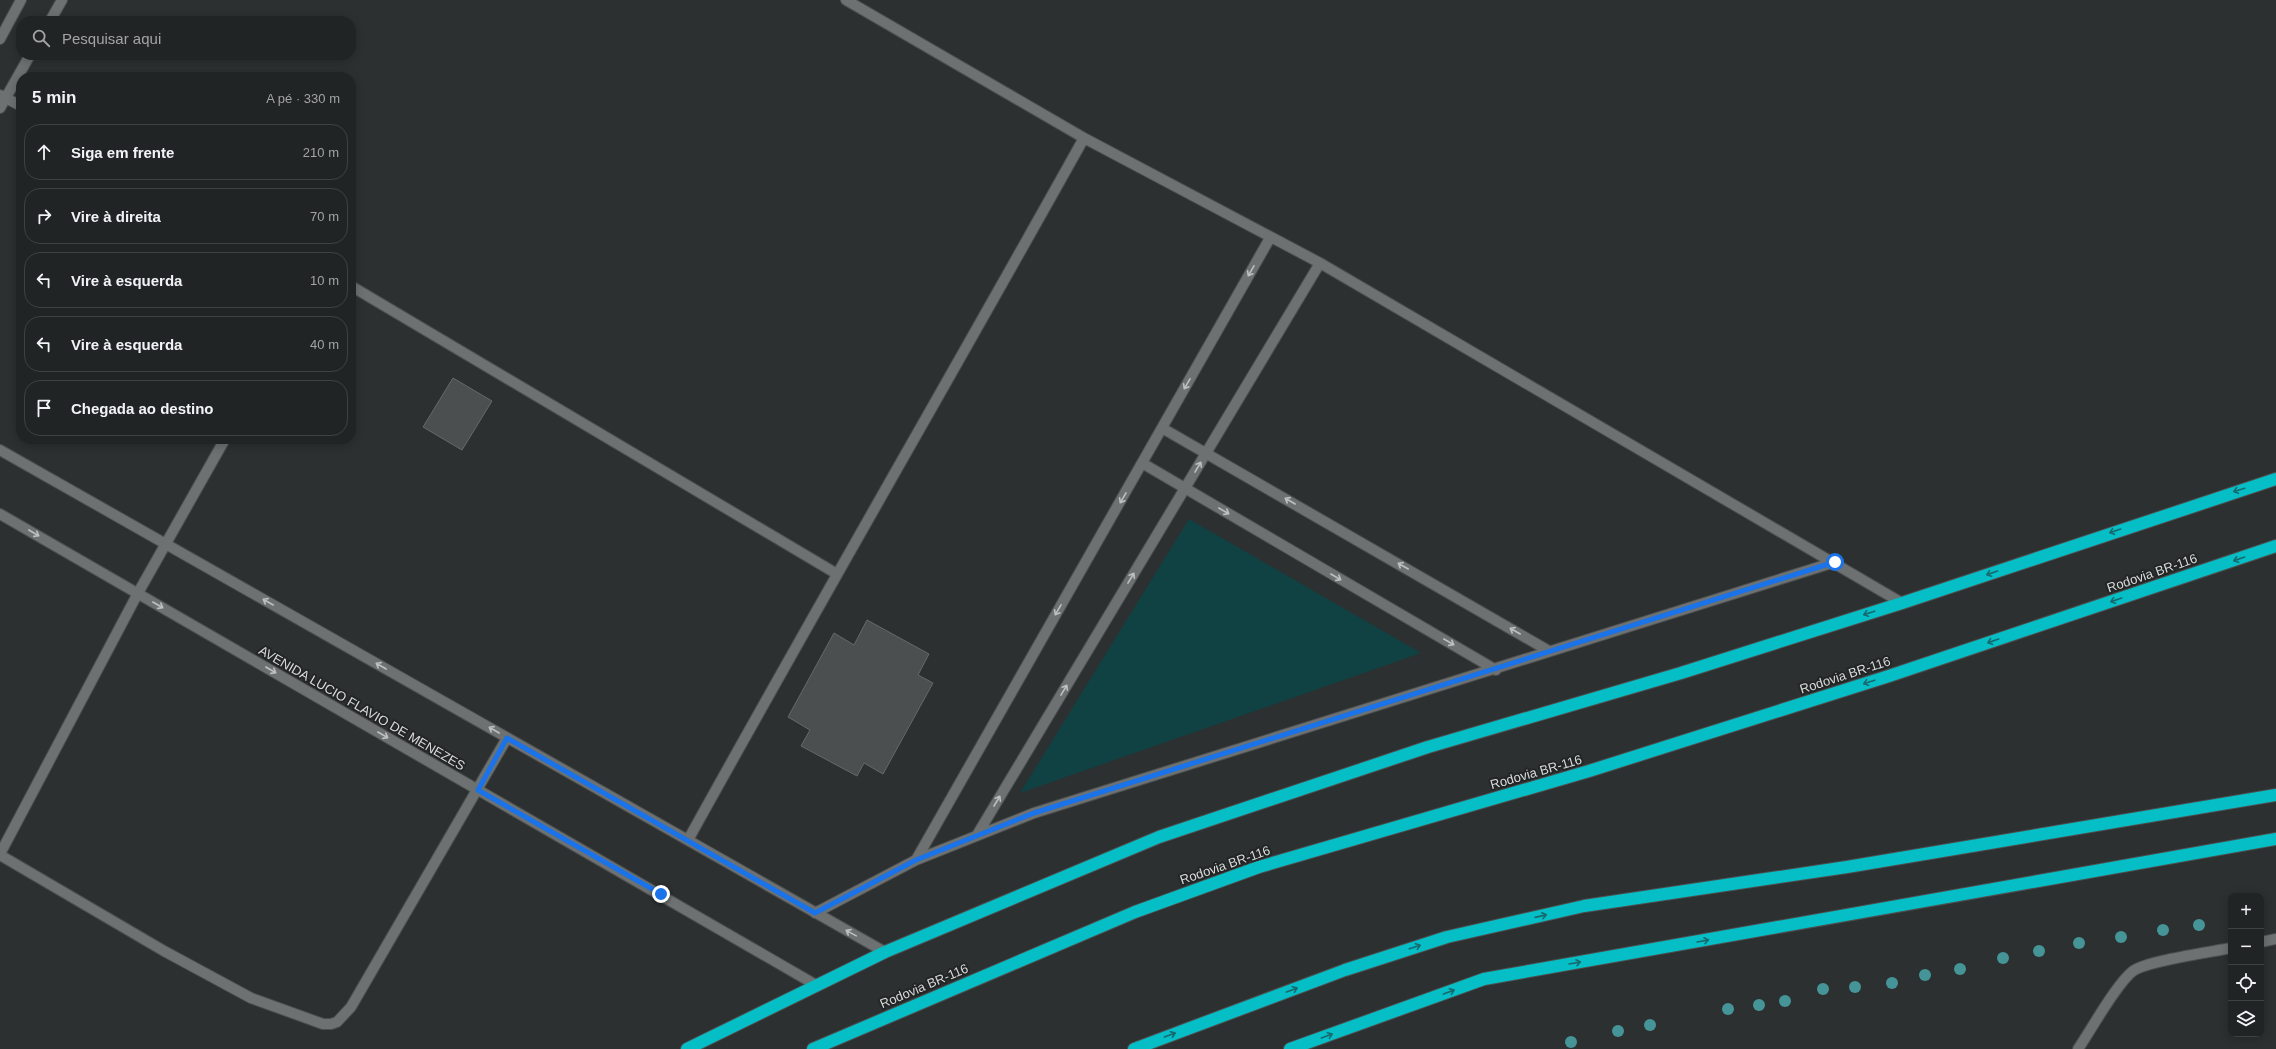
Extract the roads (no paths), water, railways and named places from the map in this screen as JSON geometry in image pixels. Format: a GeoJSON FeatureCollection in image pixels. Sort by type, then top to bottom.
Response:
{"type":"FeatureCollection","features":[{"type":"Feature","properties":{"kind":"highway"},"geometry":{"type":"LineString","coordinates":[[687,1049],[885,952],[1159,837],[1428,747],[1681,673],[2276,479]]}},
{"type":"Feature","properties":{"kind":"highway","name":"Rodovia BR-116"},"geometry":{"type":"LineString","coordinates":[[814,1049],[1135,912],[1259,867],[1589,771],[1889,676],[2276,546]]}},
{"type":"Feature","properties":{"kind":"highway"},"geometry":{"type":"LineString","coordinates":[[1134,1049],[1345,970],[1447,937],[1577,908],[1847,867],[2276,795]]}},
{"type":"Feature","properties":{"kind":"highway"},"geometry":{"type":"LineString","coordinates":[[1290,1049],[1484,979],[2276,839]]}},
{"type":"Feature","properties":{"kind":"street"},"geometry":{"type":"LineString","coordinates":[[0,39],[21,0]]}},
{"type":"Feature","properties":{"kind":"street"},"geometry":{"type":"LineString","coordinates":[[53,16],[62,0]]}},
{"type":"Feature","properties":{"kind":"street"},"geometry":{"type":"LineString","coordinates":[[846,0],[1084,138],[1270,238],[1320,263],[1902,602]]}},
{"type":"Feature","properties":{"kind":"street"},"geometry":{"type":"LineString","coordinates":[[19,72],[27,60]]}},
{"type":"Feature","properties":{"kind":"street"},"geometry":{"type":"LineString","coordinates":[[0,108],[3,96],[16,76]]}},
{"type":"Feature","properties":{"kind":"street"},"geometry":{"type":"LineString","coordinates":[[3,96],[16,103]]}},
{"type":"Feature","properties":{"kind":"street"},"geometry":{"type":"LineString","coordinates":[[688,840],[975,334],[1084,138]]}},
{"type":"Feature","properties":{"kind":"street"},"geometry":{"type":"LineString","coordinates":[[916,860],[1270,238]]}},
{"type":"Feature","properties":{"kind":"street"},"geometry":{"type":"LineString","coordinates":[[977,835],[1320,263]]}},
{"type":"Feature","properties":{"kind":"street"},"geometry":{"type":"LineString","coordinates":[[356,289],[838,574]]}},
{"type":"Feature","properties":{"kind":"street"},"geometry":{"type":"LineString","coordinates":[[1162,428],[1549,651]]}},
{"type":"Feature","properties":{"kind":"street"},"geometry":{"type":"LineString","coordinates":[[222,444],[138,593],[0,854],[164,951],[251,998],[296,1016],[323,1024],[331,1024],[345,1016],[351,1007],[507,738]]}},
{"type":"Feature","properties":{"kind":"street"},"geometry":{"type":"LineString","coordinates":[[0,450],[885,952]]}},
{"type":"Feature","properties":{"kind":"street"},"geometry":{"type":"LineString","coordinates":[[1142,462],[1496,670]]}},
{"type":"Feature","properties":{"kind":"street","name":"AVENIDA LUCIO FLAVIO DE MENEZES"},"geometry":{"type":"LineString","coordinates":[[0,514],[816,985]]}},
{"type":"Feature","properties":{"kind":"street"},"geometry":{"type":"LineString","coordinates":[[815,913],[916,860],[1034,813],[1496,670],[1549,651],[1835,562]]}},
{"type":"Feature","properties":{"kind":"street"},"geometry":{"type":"LineString","coordinates":[[2264,941],[2276,939]]}},
{"type":"Feature","properties":{"kind":"street"},"geometry":{"type":"LineString","coordinates":[[2078,1049],[2123,981],[2133,970],[2146,965],[2228,949]]}}]}
